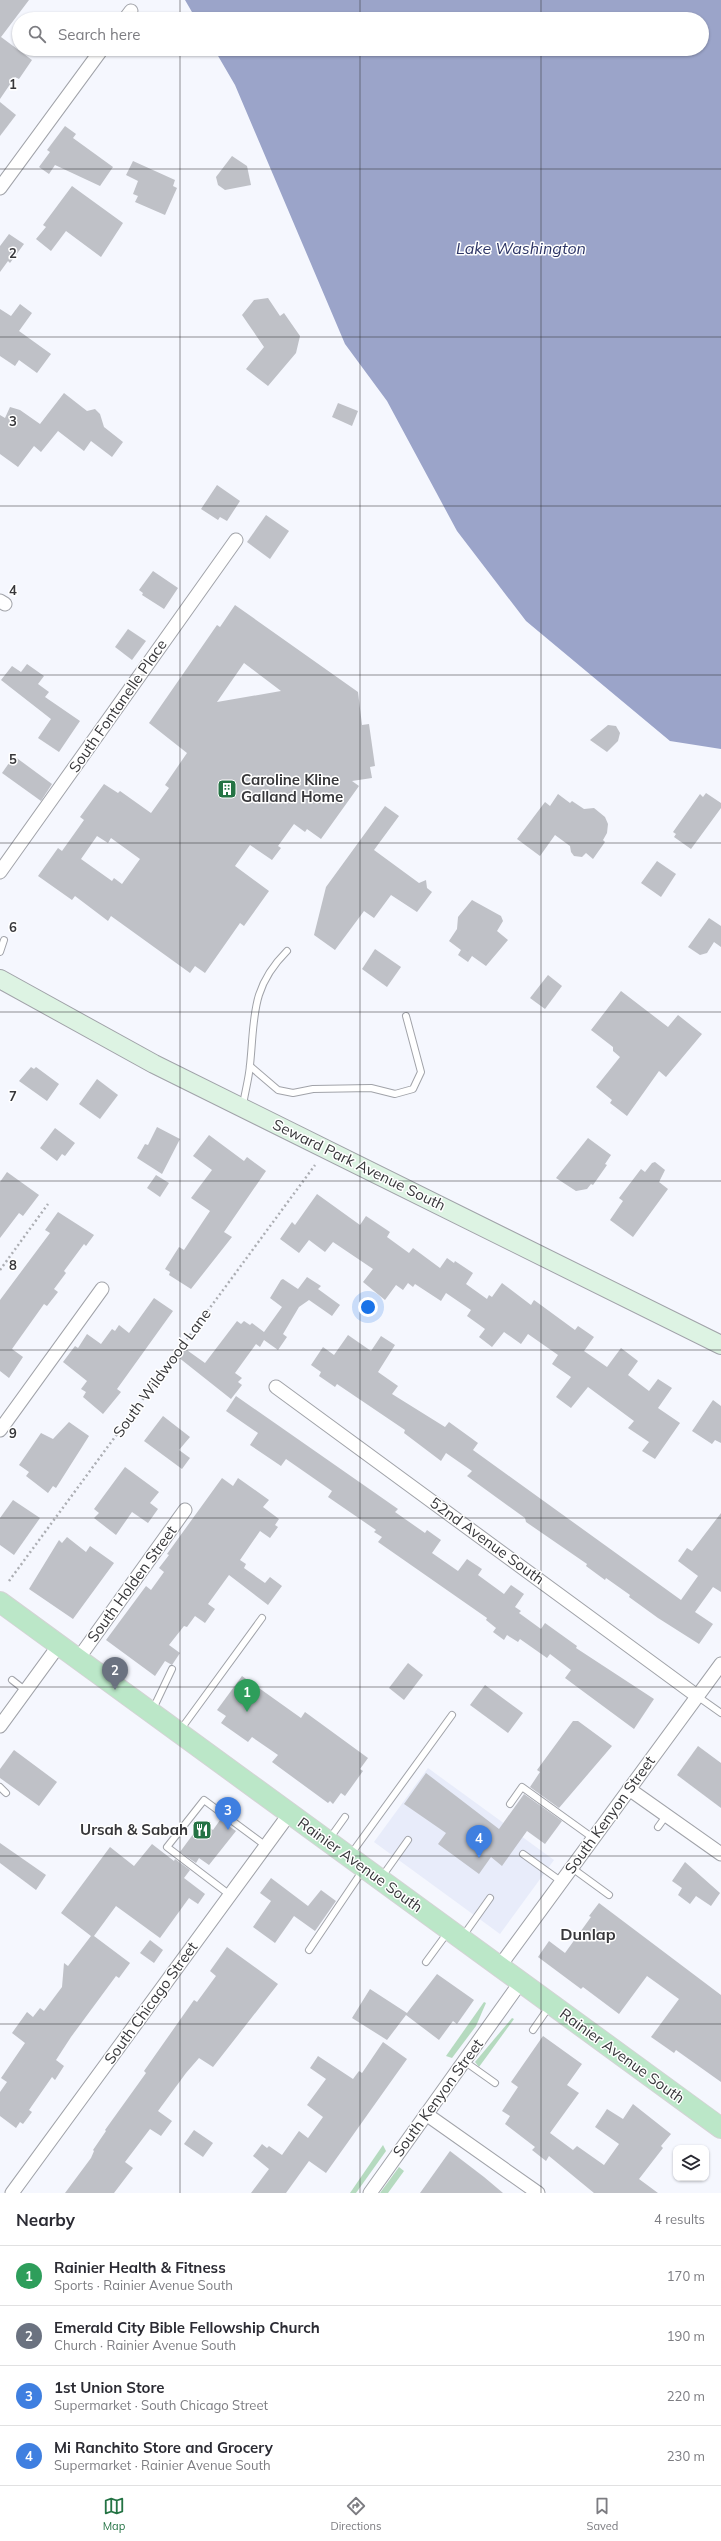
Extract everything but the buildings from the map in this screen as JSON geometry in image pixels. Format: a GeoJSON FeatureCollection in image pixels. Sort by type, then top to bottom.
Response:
{"type":"FeatureCollection","features":[{"type":"Feature","properties":{"kind":"main road","name":"Seward Park Avenue South"},"geometry":{"type":"LineString","coordinates":[[0,979],[154,1064],[721,1345]]}},
{"type":"Feature","properties":{"kind":"main road","name":"Rainier Avenue South"},"geometry":{"type":"LineString","coordinates":[[0,1602],[520,1983],[721,2128]]}},
{"type":"Feature","properties":{"kind":"street"},"geometry":{"type":"LineString","coordinates":[[0,188],[97,56]]}},
{"type":"Feature","properties":{"kind":"street","name":"South Fontanelle Place"},"geometry":{"type":"LineString","coordinates":[[0,872],[236,540]]}},
{"type":"Feature","properties":{"kind":"street"},"geometry":{"type":"LineString","coordinates":[[0,1430],[102,1289]]}},
{"type":"Feature","properties":{"kind":"street","name":"52nd Avenue South"},"geometry":{"type":"LineString","coordinates":[[276,1387],[698,1696]]}},
{"type":"Feature","properties":{"kind":"street","name":"South Holden Street"},"geometry":{"type":"LineString","coordinates":[[78,1659],[185,1510]]}},
{"type":"Feature","properties":{"kind":"street"},"geometry":{"type":"LineString","coordinates":[[0,1726],[59,1646]]}},
{"type":"Feature","properties":{"kind":"street","name":"South Kenyon Street"},"geometry":{"type":"LineString","coordinates":[[499,1967],[721,1664]]}},
{"type":"Feature","properties":{"kind":"street"},"geometry":{"type":"LineString","coordinates":[[629,1789],[721,1854]]}},
{"type":"Feature","properties":{"kind":"street","name":"South Chicago Street"},"geometry":{"type":"LineString","coordinates":[[12,2193],[290,1814]]}},
{"type":"Feature","properties":{"kind":"street","name":"South Kenyon Street"},"geometry":{"type":"LineString","coordinates":[[370,2193],[520,1983]]}},
{"type":"Feature","properties":{"kind":"street"},"geometry":{"type":"LineString","coordinates":[[426,2114],[538,2193]]}},
{"type":"Feature","properties":{"kind":"lane"},"geometry":{"type":"LineString","coordinates":[[0,952],[4,940]]}},
{"type":"Feature","properties":{"kind":"lane"},"geometry":{"type":"LineString","coordinates":[[242,1108],[250,1066],[253,1013],[262,987],[274,964],[287,951]]}},
{"type":"Feature","properties":{"kind":"lane"},"geometry":{"type":"LineString","coordinates":[[250,1066],[278,1090],[288,1092],[313,1089],[372,1088],[395,1094],[413,1089],[421,1072],[406,1016]]}},
{"type":"Feature","properties":{"kind":"lane"},"geometry":{"type":"LineString","coordinates":[[178,1732],[262,1618]]}},
{"type":"Feature","properties":{"kind":"lane"},"geometry":{"type":"LineString","coordinates":[[151,1712],[172,1669]]}},
{"type":"Feature","properties":{"kind":"lane"},"geometry":{"type":"LineString","coordinates":[[12,1680],[26,1691]]}},
{"type":"Feature","properties":{"kind":"lane"},"geometry":{"type":"LineString","coordinates":[[698,1696],[721,1713]]}},
{"type":"Feature","properties":{"kind":"lane"},"geometry":{"type":"LineString","coordinates":[[309,1950],[356,1862],[452,1715]]}},
{"type":"Feature","properties":{"kind":"lane"},"geometry":{"type":"LineString","coordinates":[[0,1787],[6,1793]]}},
{"type":"Feature","properties":{"kind":"lane"},"geometry":{"type":"LineString","coordinates":[[510,1804],[522,1787],[593,1838]]}},
{"type":"Feature","properties":{"kind":"lane"},"geometry":{"type":"LineString","coordinates":[[230,1895],[167,1847],[204,1800],[266,1846]]}},
{"type":"Feature","properties":{"kind":"lane"},"geometry":{"type":"LineString","coordinates":[[658,1827],[666,1816]]}},
{"type":"Feature","properties":{"kind":"lane"},"geometry":{"type":"LineString","coordinates":[[328,1841],[345,1817]]}},
{"type":"Feature","properties":{"kind":"lane"},"geometry":{"type":"LineString","coordinates":[[380,1880],[408,1840]]}},
{"type":"Feature","properties":{"kind":"lane"},"geometry":{"type":"LineString","coordinates":[[522,1854],[562,1882]]}},
{"type":"Feature","properties":{"kind":"lane"},"geometry":{"type":"LineString","coordinates":[[572,1868],[609,1895]]}},
{"type":"Feature","properties":{"kind":"lane"},"geometry":{"type":"LineString","coordinates":[[426,1962],[455,1935],[490,1898]]}},
{"type":"Feature","properties":{"kind":"lane"},"geometry":{"type":"LineString","coordinates":[[533,2030],[551,2005]]}},
{"type":"Feature","properties":{"kind":"lane"},"geometry":{"type":"LineString","coordinates":[[464,2061],[495,2083]]}},
{"type":"Feature","properties":{"kind":"path","name":"South Wildwood Lane"},"geometry":{"type":"LineString","coordinates":[[9,1581],[314,1165]]}},
{"type":"Feature","properties":{"kind":"path"},"geometry":{"type":"LineString","coordinates":[[0,1270],[48,1204]]}},
{"type":"Feature","properties":{"kind":"shaded area"},"geometry":{"type":"Polygon","coordinates":[[[428,1768],[554,1860],[500,1934],[374,1842],[428,1768]]]}},
{"type":"Feature","properties":{"kind":"green space"},"geometry":{"type":"Polygon","coordinates":[[[484,2002],[486,2003],[476,2026],[452,2058],[446,2056],[484,2002]]]}},
{"type":"Feature","properties":{"kind":"green space"},"geometry":{"type":"Polygon","coordinates":[[[512,2018],[514,2019],[479,2067],[475,2062],[512,2018]]]}},
{"type":"Feature","properties":{"kind":"green space"},"geometry":{"type":"Polygon","coordinates":[[[383,2145],[386,2151],[356,2193],[350,2193],[383,2145]]]}},
{"type":"Feature","properties":{"kind":"green space"},"geometry":{"type":"Polygon","coordinates":[[[399,2167],[404,2171],[388,2193],[380,2193],[399,2167]]]}},
{"type":"Feature","properties":{"kind":"water","name":"Lake Washington"},"geometry":{"type":"Polygon","coordinates":[[[185,0],[721,0],[721,749],[670,741],[526,621],[457,531],[387,401],[345,344],[235,85],[218,56],[709,56],[709,12],[192,12],[185,0]]]}},
{"type":"Feature","properties":{"kind":"place","name":"Caroline Kline Galland Home"},"geometry":{"type":"Point","coordinates":[227,789]}},
{"type":"Feature","properties":{"kind":"place","name":"Emerald City Bible Fellowship Church"},"geometry":{"type":"Point","coordinates":[115,1690]}},
{"type":"Feature","properties":{"kind":"place","name":"Rainier Health & Fitness"},"geometry":{"type":"Point","coordinates":[247,1712]}},
{"type":"Feature","properties":{"kind":"place","name":"Ursah & Sabah"},"geometry":{"type":"Point","coordinates":[202,1830]}},
{"type":"Feature","properties":{"kind":"place","name":"1st Union Store"},"geometry":{"type":"Point","coordinates":[228,1830]}},
{"type":"Feature","properties":{"kind":"place","name":"Mi Ranchito Store and Grocery"},"geometry":{"type":"Point","coordinates":[479,1858]}},
{"type":"Feature","properties":{"kind":"district","name":"Dunlap"},"geometry":{"type":"Point","coordinates":[588,1934]}}]}
